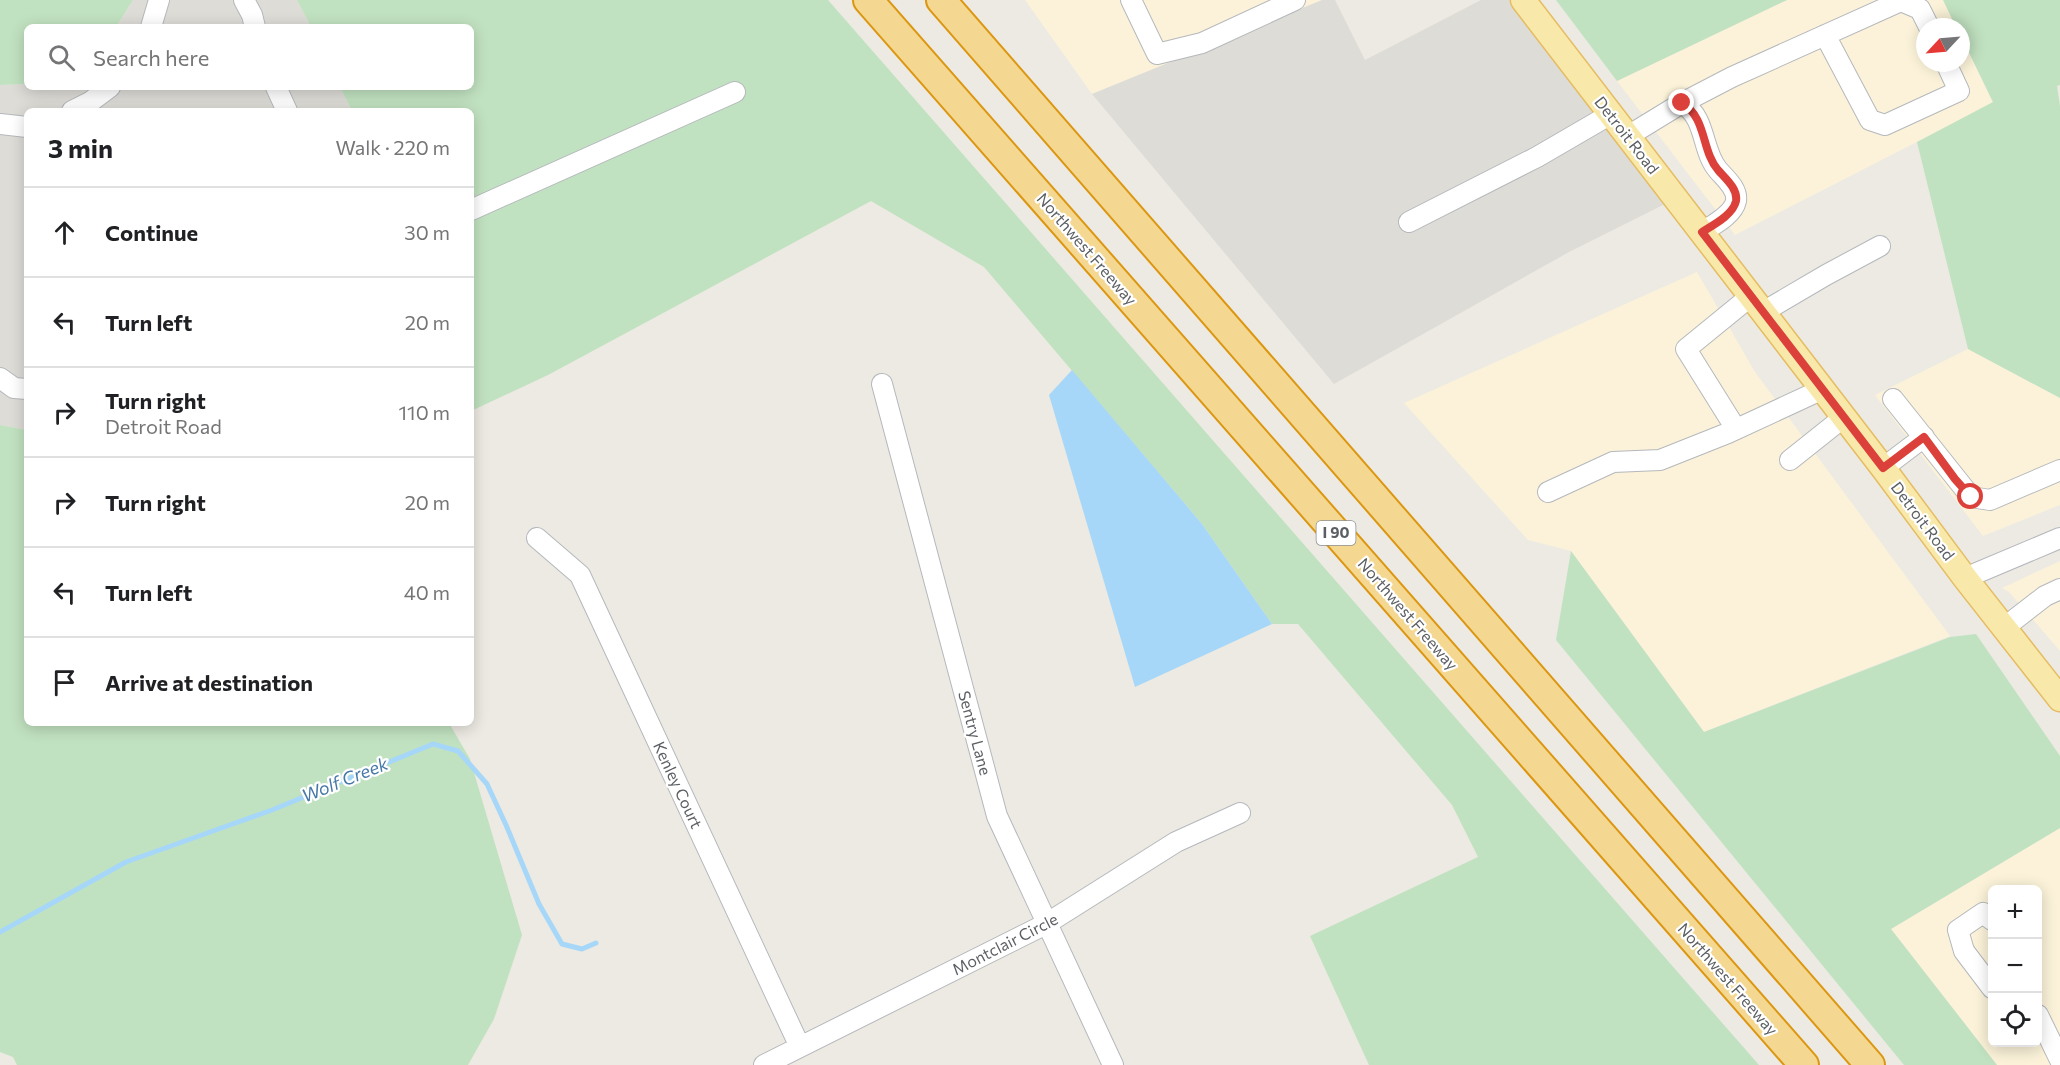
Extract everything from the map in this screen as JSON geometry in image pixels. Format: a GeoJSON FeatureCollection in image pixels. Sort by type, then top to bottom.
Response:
{"type":"FeatureCollection","features":[{"type":"Feature","properties":{"kind":"highway","name":"Northwest Freeway"},"geometry":{"type":"LineString","coordinates":[[868,0],[1804,1065]]}},
{"type":"Feature","properties":{"kind":"highway"},"geometry":{"type":"LineString","coordinates":[[941,0],[1870,1065]]}},
{"type":"Feature","properties":{"kind":"main road","name":"Detroit Road"},"geometry":{"type":"LineString","coordinates":[[1523,0],[2060,699]]}},
{"type":"Feature","properties":{"kind":"street"},"geometry":{"type":"LineString","coordinates":[[153,24],[159,0]]}},
{"type":"Feature","properties":{"kind":"street"},"geometry":{"type":"LineString","coordinates":[[244,0],[254,24]]}},
{"type":"Feature","properties":{"kind":"street"},"geometry":{"type":"LineString","coordinates":[[1131,0],[1157,54],[1202,43],[1295,0]]}},
{"type":"Feature","properties":{"kind":"street"},"geometry":{"type":"LineString","coordinates":[[1628,135],[1731,77],[1901,1],[1920,9],[1924,18]]}},
{"type":"Feature","properties":{"kind":"street"},"geometry":{"type":"LineString","coordinates":[[1824,35],[1870,120],[1885,125],[1959,91],[1950,72]]}},
{"type":"Feature","properties":{"kind":"street"},"geometry":{"type":"LineString","coordinates":[[78,108],[106,90]]}},
{"type":"Feature","properties":{"kind":"street"},"geometry":{"type":"LineString","coordinates":[[277,90],[286,108]]}},
{"type":"Feature","properties":{"kind":"street"},"geometry":{"type":"LineString","coordinates":[[474,209],[735,92]]}},
{"type":"Feature","properties":{"kind":"street"},"geometry":{"type":"LineString","coordinates":[[1682,103],[1692,109],[1703,131],[1711,160],[1733,187],[1736,201],[1731,212],[1702,232]]}},
{"type":"Feature","properties":{"kind":"street"},"geometry":{"type":"LineString","coordinates":[[1408,222],[1537,157],[1611,114]]}},
{"type":"Feature","properties":{"kind":"street"},"geometry":{"type":"LineString","coordinates":[[0,124],[24,127]]}},
{"type":"Feature","properties":{"kind":"street"},"geometry":{"type":"LineString","coordinates":[[1736,429],[1686,349],[1757,304],[1826,274],[1880,246]]}},
{"type":"Feature","properties":{"kind":"street"},"geometry":{"type":"LineString","coordinates":[[0,378],[14,388],[24,389]]}},
{"type":"Feature","properties":{"kind":"street","name":"Sentry Lane"},"geometry":{"type":"LineString","coordinates":[[882,384],[997,816],[1113,1065]]}},
{"type":"Feature","properties":{"kind":"street"},"geometry":{"type":"LineString","coordinates":[[1548,492],[1613,462],[1660,460],[1736,429],[1823,389]]}},
{"type":"Feature","properties":{"kind":"street"},"geometry":{"type":"LineString","coordinates":[[1893,399],[1971,497],[1990,500],[2060,470]]}},
{"type":"Feature","properties":{"kind":"street"},"geometry":{"type":"LineString","coordinates":[[1790,460],[1844,417]]}},
{"type":"Feature","properties":{"kind":"street"},"geometry":{"type":"LineString","coordinates":[[1883,468],[1924,437]]}},
{"type":"Feature","properties":{"kind":"street","name":"Kenley Court"},"geometry":{"type":"LineString","coordinates":[[537,538],[580,575],[801,1047]]}},
{"type":"Feature","properties":{"kind":"street"},"geometry":{"type":"LineString","coordinates":[[1965,578],[2060,538]]}},
{"type":"Feature","properties":{"kind":"street"},"geometry":{"type":"LineString","coordinates":[[2005,627],[2045,597],[2060,589]]}},
{"type":"Feature","properties":{"kind":"street","name":"Montclair Circle"},"geometry":{"type":"LineString","coordinates":[[764,1065],[1046,924],[1176,842],[1240,813]]}},
{"type":"Feature","properties":{"kind":"street"},"geometry":{"type":"LineString","coordinates":[[1988,917],[1983,913],[1958,930],[1964,951],[1988,983]]}},
{"type":"Feature","properties":{"kind":"street"},"geometry":{"type":"LineString","coordinates":[[2042,1025],[2060,1060]]}},
{"type":"Feature","properties":{"kind":"shaded area"},"geometry":{"type":"Polygon","coordinates":[[[133,0],[297,0],[309,24],[118,24],[133,0]]]}},
{"type":"Feature","properties":{"kind":"shaded area"},"geometry":{"type":"Polygon","coordinates":[[[1025,0],[1322,0],[1092,94],[1025,0]]]}},
{"type":"Feature","properties":{"kind":"shaded area"},"geometry":{"type":"Polygon","coordinates":[[[1322,0],[1335,0],[1365,60],[1481,0],[1511,0],[1665,204],[1569,252],[1334,384],[1092,94],[1322,0]]]}},
{"type":"Feature","properties":{"kind":"shaded area"},"geometry":{"type":"Polygon","coordinates":[[[1787,0],[1943,0],[1952,18],[1916,18],[1916,72],[1970,72],[1970,55],[1993,103],[1735,235],[1617,81],[1787,0]]]}},
{"type":"Feature","properties":{"kind":"shaded area"},"geometry":{"type":"Polygon","coordinates":[[[24,84],[24,90],[342,90],[350,108],[24,108],[24,429],[0,425],[0,85],[24,84]]]}},
{"type":"Feature","properties":{"kind":"shaded area"},"geometry":{"type":"Polygon","coordinates":[[[1697,272],[1755,372],[1950,636],[1704,732],[1571,551],[1528,540],[1404,403],[1697,272]]]}},
{"type":"Feature","properties":{"kind":"shaded area"},"geometry":{"type":"Polygon","coordinates":[[[1968,349],[2060,398],[2060,505],[1983,536],[1875,395],[1968,349]]]}},
{"type":"Feature","properties":{"kind":"shaded area"},"geometry":{"type":"Polygon","coordinates":[[[2060,561],[2060,651],[2009,592],[2002,588],[2060,561]]]}},
{"type":"Feature","properties":{"kind":"shaded area"},"geometry":{"type":"Polygon","coordinates":[[[2060,828],[2060,1065],[1997,1065],[1891,929],[2060,828]]]}},
{"type":"Feature","properties":{"kind":"green space"},"geometry":{"type":"Polygon","coordinates":[[[0,0],[133,0],[118,24],[24,24],[24,84],[0,85],[0,0]]]}},
{"type":"Feature","properties":{"kind":"green space"},"geometry":{"type":"Polygon","coordinates":[[[297,0],[828,0],[1759,1065],[1369,1065],[1310,936],[1478,857],[1452,805],[1298,624],[1272,624],[1202,524],[984,267],[871,201],[548,375],[474,410],[474,108],[350,108],[342,90],[474,90],[474,24],[309,24],[297,0]]]}},
{"type":"Feature","properties":{"kind":"green space"},"geometry":{"type":"Polygon","coordinates":[[[1556,0],[1787,0],[1617,81],[1556,0]]]}},
{"type":"Feature","properties":{"kind":"green space"},"geometry":{"type":"Polygon","coordinates":[[[1943,0],[2060,0],[2060,85],[2057,86],[2060,106],[2060,398],[1968,349],[1917,142],[1993,102],[1970,55],[1970,18],[1952,18],[1943,0]]]}},
{"type":"Feature","properties":{"kind":"green space"},"geometry":{"type":"Polygon","coordinates":[[[0,425],[24,429],[24,726],[451,726],[470,759],[522,935],[494,1019],[468,1065],[17,1065],[13,1057],[0,1052],[0,425]]]}},
{"type":"Feature","properties":{"kind":"green space"},"geometry":{"type":"Polygon","coordinates":[[[1571,551],[1704,732],[1950,637],[1976,634],[2060,756],[2060,828],[1891,929],[1997,1065],[1904,1065],[1556,640],[1571,551]]]}},
{"type":"Feature","properties":{"kind":"water"},"geometry":{"type":"Polygon","coordinates":[[[1072,370],[1202,524],[1272,624],[1135,687],[1049,395],[1072,370]]]}},
{"type":"Feature","properties":{"kind":"waterway","name":"Wolf Creek"},"geometry":{"type":"LineString","coordinates":[[0,932],[126,862],[272,810],[433,744],[458,751],[487,784],[539,904],[562,944],[582,949],[596,943]]}},
{"type":"Feature","properties":{"kind":"route"},"geometry":{"type":"LineString","coordinates":[[1682,103],[1692,109],[1703,131],[1711,160],[1733,187],[1736,201],[1731,212],[1702,232],[1883,468],[1924,437],[1971,497]]}}]}
